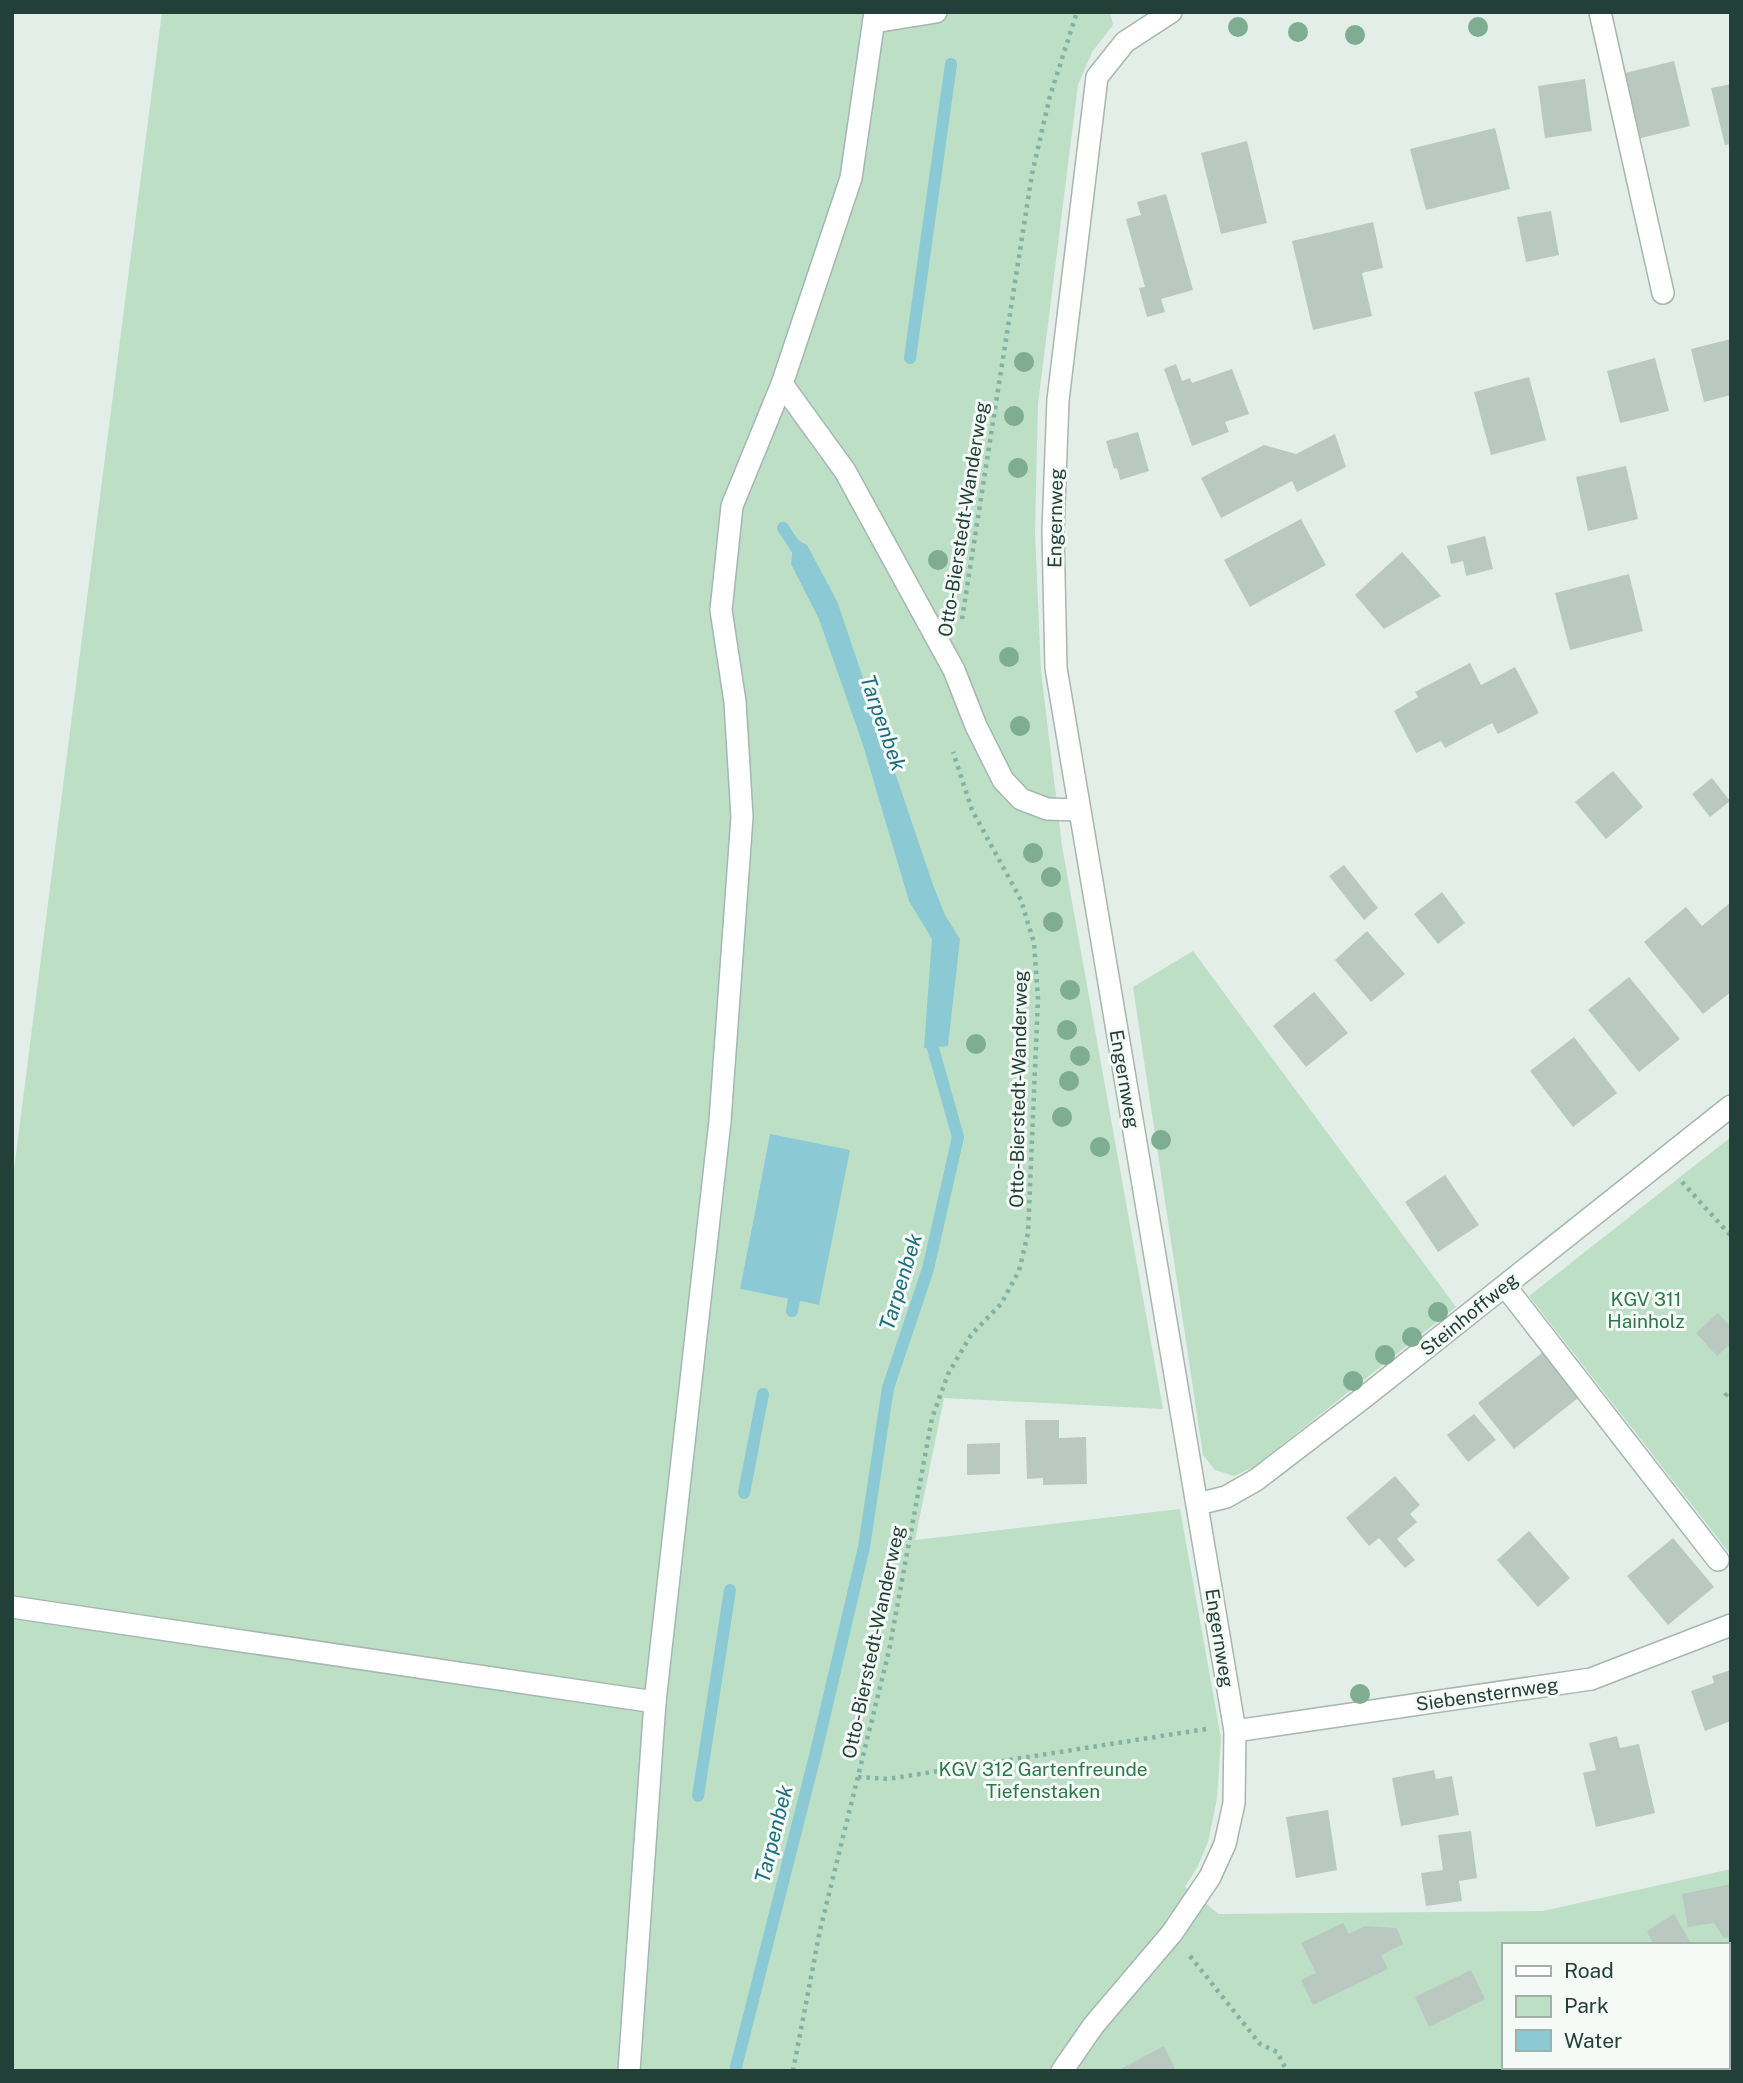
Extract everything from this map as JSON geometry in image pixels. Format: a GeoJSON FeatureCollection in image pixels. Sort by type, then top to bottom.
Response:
{"type":"FeatureCollection","features":[{"type":"Feature","properties":{"kind":"street"},"geometry":{"type":"LineString","coordinates":[[629,2071],[655,1702],[720,1121],[742,817],[735,702],[721,610],[732,506],[782,384],[851,178],[875,17],[936,12]]}},
{"type":"Feature","properties":{"kind":"street","name":"Engernweg"},"geometry":{"type":"LineString","coordinates":[[1062,2071],[1093,2026],[1172,1933],[1210,1877],[1225,1844],[1234,1803],[1235,1731],[1056,668],[1053,531],[1058,400],[1097,77],[1125,42],[1171,12]]}},
{"type":"Feature","properties":{"kind":"street"},"geometry":{"type":"LineString","coordinates":[[1600,12],[1663,293]]}},
{"type":"Feature","properties":{"kind":"street"},"geometry":{"type":"LineString","coordinates":[[782,384],[845,471],[954,670],[976,726],[1003,780],[1021,799],[1048,809],[1078,810]]}},
{"type":"Feature","properties":{"kind":"street","name":"Steinhoffweg"},"geometry":{"type":"LineString","coordinates":[[1198,1504],[1226,1497],[1256,1480],[1731,1106]]}},
{"type":"Feature","properties":{"kind":"street"},"geometry":{"type":"LineString","coordinates":[[1505,1286],[1718,1560]]}},
{"type":"Feature","properties":{"kind":"street"},"geometry":{"type":"LineString","coordinates":[[12,1608],[655,1702]]}},
{"type":"Feature","properties":{"kind":"street","name":"Siebensternweg"},"geometry":{"type":"LineString","coordinates":[[1235,1731],[1591,1679],[1731,1625]]}},
{"type":"Feature","properties":{"kind":"path","name":"Otto-Bierstedt-Wanderweg"},"geometry":{"type":"LineString","coordinates":[[954,670],[1032,174],[1050,96],[1077,12]]}},
{"type":"Feature","properties":{"kind":"path","name":"Otto-Bierstedt-Wanderweg"},"geometry":{"type":"LineString","coordinates":[[793,2071],[820,1930],[889,1651],[939,1396],[948,1374],[971,1335],[1001,1304],[1019,1271],[1028,1233],[1038,999],[1034,943],[1021,900],[972,810],[956,764],[951,740]]}},
{"type":"Feature","properties":{"kind":"path"},"geometry":{"type":"LineString","coordinates":[[1662,1159],[1731,1236]]}},
{"type":"Feature","properties":{"kind":"path"},"geometry":{"type":"LineString","coordinates":[[1725,1396],[1731,1390]]}},
{"type":"Feature","properties":{"kind":"path"},"geometry":{"type":"LineString","coordinates":[[858,1777],[888,1779],[1213,1728],[1235,1731]]}},
{"type":"Feature","properties":{"kind":"path"},"geometry":{"type":"LineString","coordinates":[[1172,1933],[1260,2044],[1277,2052],[1287,2071]]}},
{"type":"Feature","properties":{"kind":"green space","name":"KGV 312 Gartenfreunde Tiefenstaken"},"geometry":{"type":"Polygon","coordinates":[[[162,12],[1110,12],[1113,25],[1092,52],[1078,85],[1038,404],[1035,532],[1041,671],[1062,846],[1163,1409],[944,1398],[915,1540],[1180,1509],[1221,1738],[1217,1799],[1208,1842],[1185,1887],[1219,1914],[1543,1911],[1731,1869],[1731,2071],[12,2071],[12,1185],[162,12]],[[770,1134],[740,1289],[819,1305],[770,1134]]]}},
{"type":"Feature","properties":{"kind":"green space"},"geometry":{"type":"Polygon","coordinates":[[[1193,951],[1456,1307],[1254,1467],[1234,1476],[1215,1470],[1203,1455],[1133,987],[1193,951]]]}},
{"type":"Feature","properties":{"kind":"green space","name":"KGV 311 Hainholz"},"geometry":{"type":"Polygon","coordinates":[[[1731,1137],[1731,1555],[1529,1296],[1731,1137]]]}},
{"type":"Feature","properties":{"kind":"water"},"geometry":{"type":"Polygon","coordinates":[[[794,538],[807,545],[837,601],[933,885],[945,915],[960,939],[948,1046],[924,1048],[932,939],[909,901],[863,745],[819,619],[791,564],[794,538]]]}},
{"type":"Feature","properties":{"kind":"water"},"geometry":{"type":"Polygon","coordinates":[[[770,1134],[850,1150],[819,1305],[740,1289],[770,1134]]]}},
{"type":"Feature","properties":{"kind":"building"},"geometry":{"type":"Polygon","coordinates":[[[1674,61],[1690,126],[1637,139],[1621,74],[1674,61]]]}},
{"type":"Feature","properties":{"kind":"building"},"geometry":{"type":"Polygon","coordinates":[[[1585,79],[1592,131],[1545,138],[1538,86],[1585,79]]]}},
{"type":"Feature","properties":{"kind":"building"},"geometry":{"type":"Polygon","coordinates":[[[1731,84],[1731,144],[1725,145],[1711,88],[1731,84]]]}},
{"type":"Feature","properties":{"kind":"building"},"geometry":{"type":"Polygon","coordinates":[[[1495,128],[1510,189],[1426,210],[1410,149],[1495,128]]]}},
{"type":"Feature","properties":{"kind":"building"},"geometry":{"type":"Polygon","coordinates":[[[1247,141],[1267,223],[1221,234],[1201,153],[1247,141]]]}},
{"type":"Feature","properties":{"kind":"building"},"geometry":{"type":"Polygon","coordinates":[[[1166,194],[1193,290],[1161,299],[1165,312],[1147,317],[1139,288],[1145,287],[1126,219],[1141,215],[1137,202],[1166,194]]]}},
{"type":"Feature","properties":{"kind":"building"},"geometry":{"type":"Polygon","coordinates":[[[1551,211],[1559,255],[1526,262],[1517,217],[1551,211]]]}},
{"type":"Feature","properties":{"kind":"building"},"geometry":{"type":"Polygon","coordinates":[[[1373,222],[1383,268],[1362,273],[1372,316],[1313,330],[1292,241],[1373,222]]]}},
{"type":"Feature","properties":{"kind":"building"},"geometry":{"type":"Polygon","coordinates":[[[1731,339],[1731,395],[1704,402],[1691,349],[1731,339]]]}},
{"type":"Feature","properties":{"kind":"building"},"geometry":{"type":"Polygon","coordinates":[[[1655,358],[1669,411],[1620,423],[1607,371],[1655,358]]]}},
{"type":"Feature","properties":{"kind":"building"},"geometry":{"type":"Polygon","coordinates":[[[1176,364],[1182,381],[1190,378],[1192,383],[1232,369],[1249,414],[1225,422],[1229,432],[1192,446],[1164,369],[1176,364]]]}},
{"type":"Feature","properties":{"kind":"building"},"geometry":{"type":"Polygon","coordinates":[[[1529,377],[1546,440],[1491,455],[1474,392],[1529,377]]]}},
{"type":"Feature","properties":{"kind":"building"},"geometry":{"type":"Polygon","coordinates":[[[1138,432],[1149,471],[1120,480],[1106,441],[1138,432]]]}},
{"type":"Feature","properties":{"kind":"building"},"geometry":{"type":"Polygon","coordinates":[[[1335,434],[1346,467],[1297,492],[1292,481],[1221,518],[1201,478],[1264,445],[1296,454],[1335,434]]]}},
{"type":"Feature","properties":{"kind":"building"},"geometry":{"type":"Polygon","coordinates":[[[1626,466],[1638,519],[1588,531],[1576,477],[1626,466]]]}},
{"type":"Feature","properties":{"kind":"building"},"geometry":{"type":"Polygon","coordinates":[[[1301,519],[1326,565],[1250,607],[1224,560],[1301,519]]]}},
{"type":"Feature","properties":{"kind":"building"},"geometry":{"type":"Polygon","coordinates":[[[1485,536],[1493,569],[1466,576],[1463,561],[1451,564],[1447,546],[1485,536]]]}},
{"type":"Feature","properties":{"kind":"building"},"geometry":{"type":"Polygon","coordinates":[[[1402,552],[1441,596],[1384,629],[1355,595],[1402,552]]]}},
{"type":"Feature","properties":{"kind":"building"},"geometry":{"type":"Polygon","coordinates":[[[1629,574],[1643,631],[1570,650],[1555,593],[1629,574]]]}},
{"type":"Feature","properties":{"kind":"building"},"geometry":{"type":"Polygon","coordinates":[[[1470,663],[1481,685],[1515,667],[1539,713],[1498,734],[1492,723],[1445,748],[1441,741],[1416,753],[1394,711],[1418,697],[1415,692],[1470,663]]]}},
{"type":"Feature","properties":{"kind":"building"},"geometry":{"type":"Polygon","coordinates":[[[1613,771],[1643,807],[1606,839],[1575,802],[1613,771]]]}},
{"type":"Feature","properties":{"kind":"building"},"geometry":{"type":"Polygon","coordinates":[[[1712,778],[1730,801],[1710,817],[1692,794],[1712,778]]]}},
{"type":"Feature","properties":{"kind":"building"},"geometry":{"type":"Polygon","coordinates":[[[1344,865],[1378,908],[1364,920],[1329,876],[1344,865]]]}},
{"type":"Feature","properties":{"kind":"building"},"geometry":{"type":"Polygon","coordinates":[[[1442,892],[1465,923],[1438,944],[1414,914],[1442,892]]]}},
{"type":"Feature","properties":{"kind":"building"},"geometry":{"type":"Polygon","coordinates":[[[1731,902],[1731,992],[1703,1014],[1644,942],[1686,907],[1702,926],[1731,902]]]}},
{"type":"Feature","properties":{"kind":"building"},"geometry":{"type":"Polygon","coordinates":[[[1367,931],[1405,974],[1371,1002],[1335,960],[1367,931]]]}},
{"type":"Feature","properties":{"kind":"building"},"geometry":{"type":"Polygon","coordinates":[[[1629,977],[1680,1039],[1639,1072],[1588,1010],[1629,977]]]}},
{"type":"Feature","properties":{"kind":"building"},"geometry":{"type":"Polygon","coordinates":[[[1314,992],[1348,1033],[1306,1067],[1273,1026],[1314,992]]]}},
{"type":"Feature","properties":{"kind":"building"},"geometry":{"type":"Polygon","coordinates":[[[1574,1037],[1617,1093],[1573,1127],[1530,1071],[1574,1037]]]}},
{"type":"Feature","properties":{"kind":"building"},"geometry":{"type":"Polygon","coordinates":[[[1445,1175],[1479,1225],[1438,1252],[1405,1202],[1445,1175]]]}},
{"type":"Feature","properties":{"kind":"building"},"geometry":{"type":"Polygon","coordinates":[[[1718,1313],[1731,1327],[1731,1343],[1717,1356],[1696,1333],[1718,1313]]]}},
{"type":"Feature","properties":{"kind":"building"},"geometry":{"type":"Polygon","coordinates":[[[1547,1349],[1583,1394],[1514,1449],[1478,1403],[1547,1349]]]}},
{"type":"Feature","properties":{"kind":"building"},"geometry":{"type":"Polygon","coordinates":[[[1474,1414],[1496,1440],[1468,1462],[1447,1435],[1474,1414]]]}},
{"type":"Feature","properties":{"kind":"building"},"geometry":{"type":"Polygon","coordinates":[[[1025,1420],[1059,1420],[1059,1438],[1086,1437],[1087,1484],[1043,1485],[1043,1478],[1027,1479],[1025,1420]]]}},
{"type":"Feature","properties":{"kind":"building"},"geometry":{"type":"Polygon","coordinates":[[[1000,1443],[1000,1474],[967,1475],[967,1444],[1000,1443]]]}},
{"type":"Feature","properties":{"kind":"building"},"geometry":{"type":"Polygon","coordinates":[[[1395,1476],[1420,1505],[1410,1514],[1417,1522],[1397,1539],[1415,1560],[1405,1568],[1379,1538],[1369,1546],[1346,1518],[1395,1476]]]}},
{"type":"Feature","properties":{"kind":"building"},"geometry":{"type":"Polygon","coordinates":[[[1529,1531],[1570,1578],[1538,1607],[1497,1560],[1529,1531]]]}},
{"type":"Feature","properties":{"kind":"building"},"geometry":{"type":"Polygon","coordinates":[[[1673,1538],[1714,1587],[1668,1625],[1627,1576],[1673,1538]]]}},
{"type":"Feature","properties":{"kind":"building"},"geometry":{"type":"Polygon","coordinates":[[[1731,1670],[1731,1721],[1705,1731],[1691,1691],[1714,1683],[1712,1676],[1731,1670]]]}},
{"type":"Feature","properties":{"kind":"building"},"geometry":{"type":"Polygon","coordinates":[[[1617,1736],[1620,1748],[1639,1744],[1655,1813],[1596,1827],[1583,1773],[1596,1770],[1589,1743],[1617,1736]]]}},
{"type":"Feature","properties":{"kind":"building"},"geometry":{"type":"Polygon","coordinates":[[[1434,1770],[1436,1779],[1452,1776],[1459,1815],[1401,1826],[1392,1778],[1434,1770]]]}},
{"type":"Feature","properties":{"kind":"building"},"geometry":{"type":"Polygon","coordinates":[[[1328,1810],[1337,1870],[1296,1878],[1286,1817],[1328,1810]]]}},
{"type":"Feature","properties":{"kind":"building"},"geometry":{"type":"Polygon","coordinates":[[[1471,1831],[1477,1878],[1459,1881],[1462,1901],[1426,1906],[1421,1873],[1443,1870],[1438,1835],[1471,1831]]]}},
{"type":"Feature","properties":{"kind":"building"},"geometry":{"type":"Polygon","coordinates":[[[1731,1884],[1731,1937],[1724,1938],[1714,1923],[1688,1927],[1682,1894],[1731,1884]]]}},
{"type":"Feature","properties":{"kind":"building"},"geometry":{"type":"Polygon","coordinates":[[[1674,1914],[1691,1943],[1653,1943],[1647,1931],[1674,1914]]]}},
{"type":"Feature","properties":{"kind":"building"},"geometry":{"type":"Polygon","coordinates":[[[1343,1923],[1349,1934],[1365,1926],[1397,1928],[1403,1944],[1381,1955],[1388,1969],[1313,2005],[1301,1980],[1316,1973],[1301,1943],[1343,1923]]]}},
{"type":"Feature","properties":{"kind":"building"},"geometry":{"type":"Polygon","coordinates":[[[1471,1970],[1485,1999],[1429,2027],[1415,1997],[1471,1970]]]}},
{"type":"Feature","properties":{"kind":"building"},"geometry":{"type":"Polygon","coordinates":[[[1164,2046],[1176,2071],[1117,2071],[1164,2046]]]}},
{"type":"Feature","properties":{"kind":"waterway"},"geometry":{"type":"LineString","coordinates":[[910,358],[951,64]]}},
{"type":"Feature","properties":{"kind":"waterway","name":"Tarpenbek"},"geometry":{"type":"LineString","coordinates":[[783,528],[803,558]]}},
{"type":"Feature","properties":{"kind":"waterway","name":"Tarpenbek"},"geometry":{"type":"LineString","coordinates":[[735,2071],[816,1752],[864,1547],[888,1388],[928,1269],[958,1137],[932,1045],[936,1032]]}},
{"type":"Feature","properties":{"kind":"waterway"},"geometry":{"type":"LineString","coordinates":[[792,1311],[794,1300]]}},
{"type":"Feature","properties":{"kind":"waterway"},"geometry":{"type":"LineString","coordinates":[[744,1493],[763,1394]]}},
{"type":"Feature","properties":{"kind":"waterway"},"geometry":{"type":"LineString","coordinates":[[698,1796],[730,1590]]}}]}
